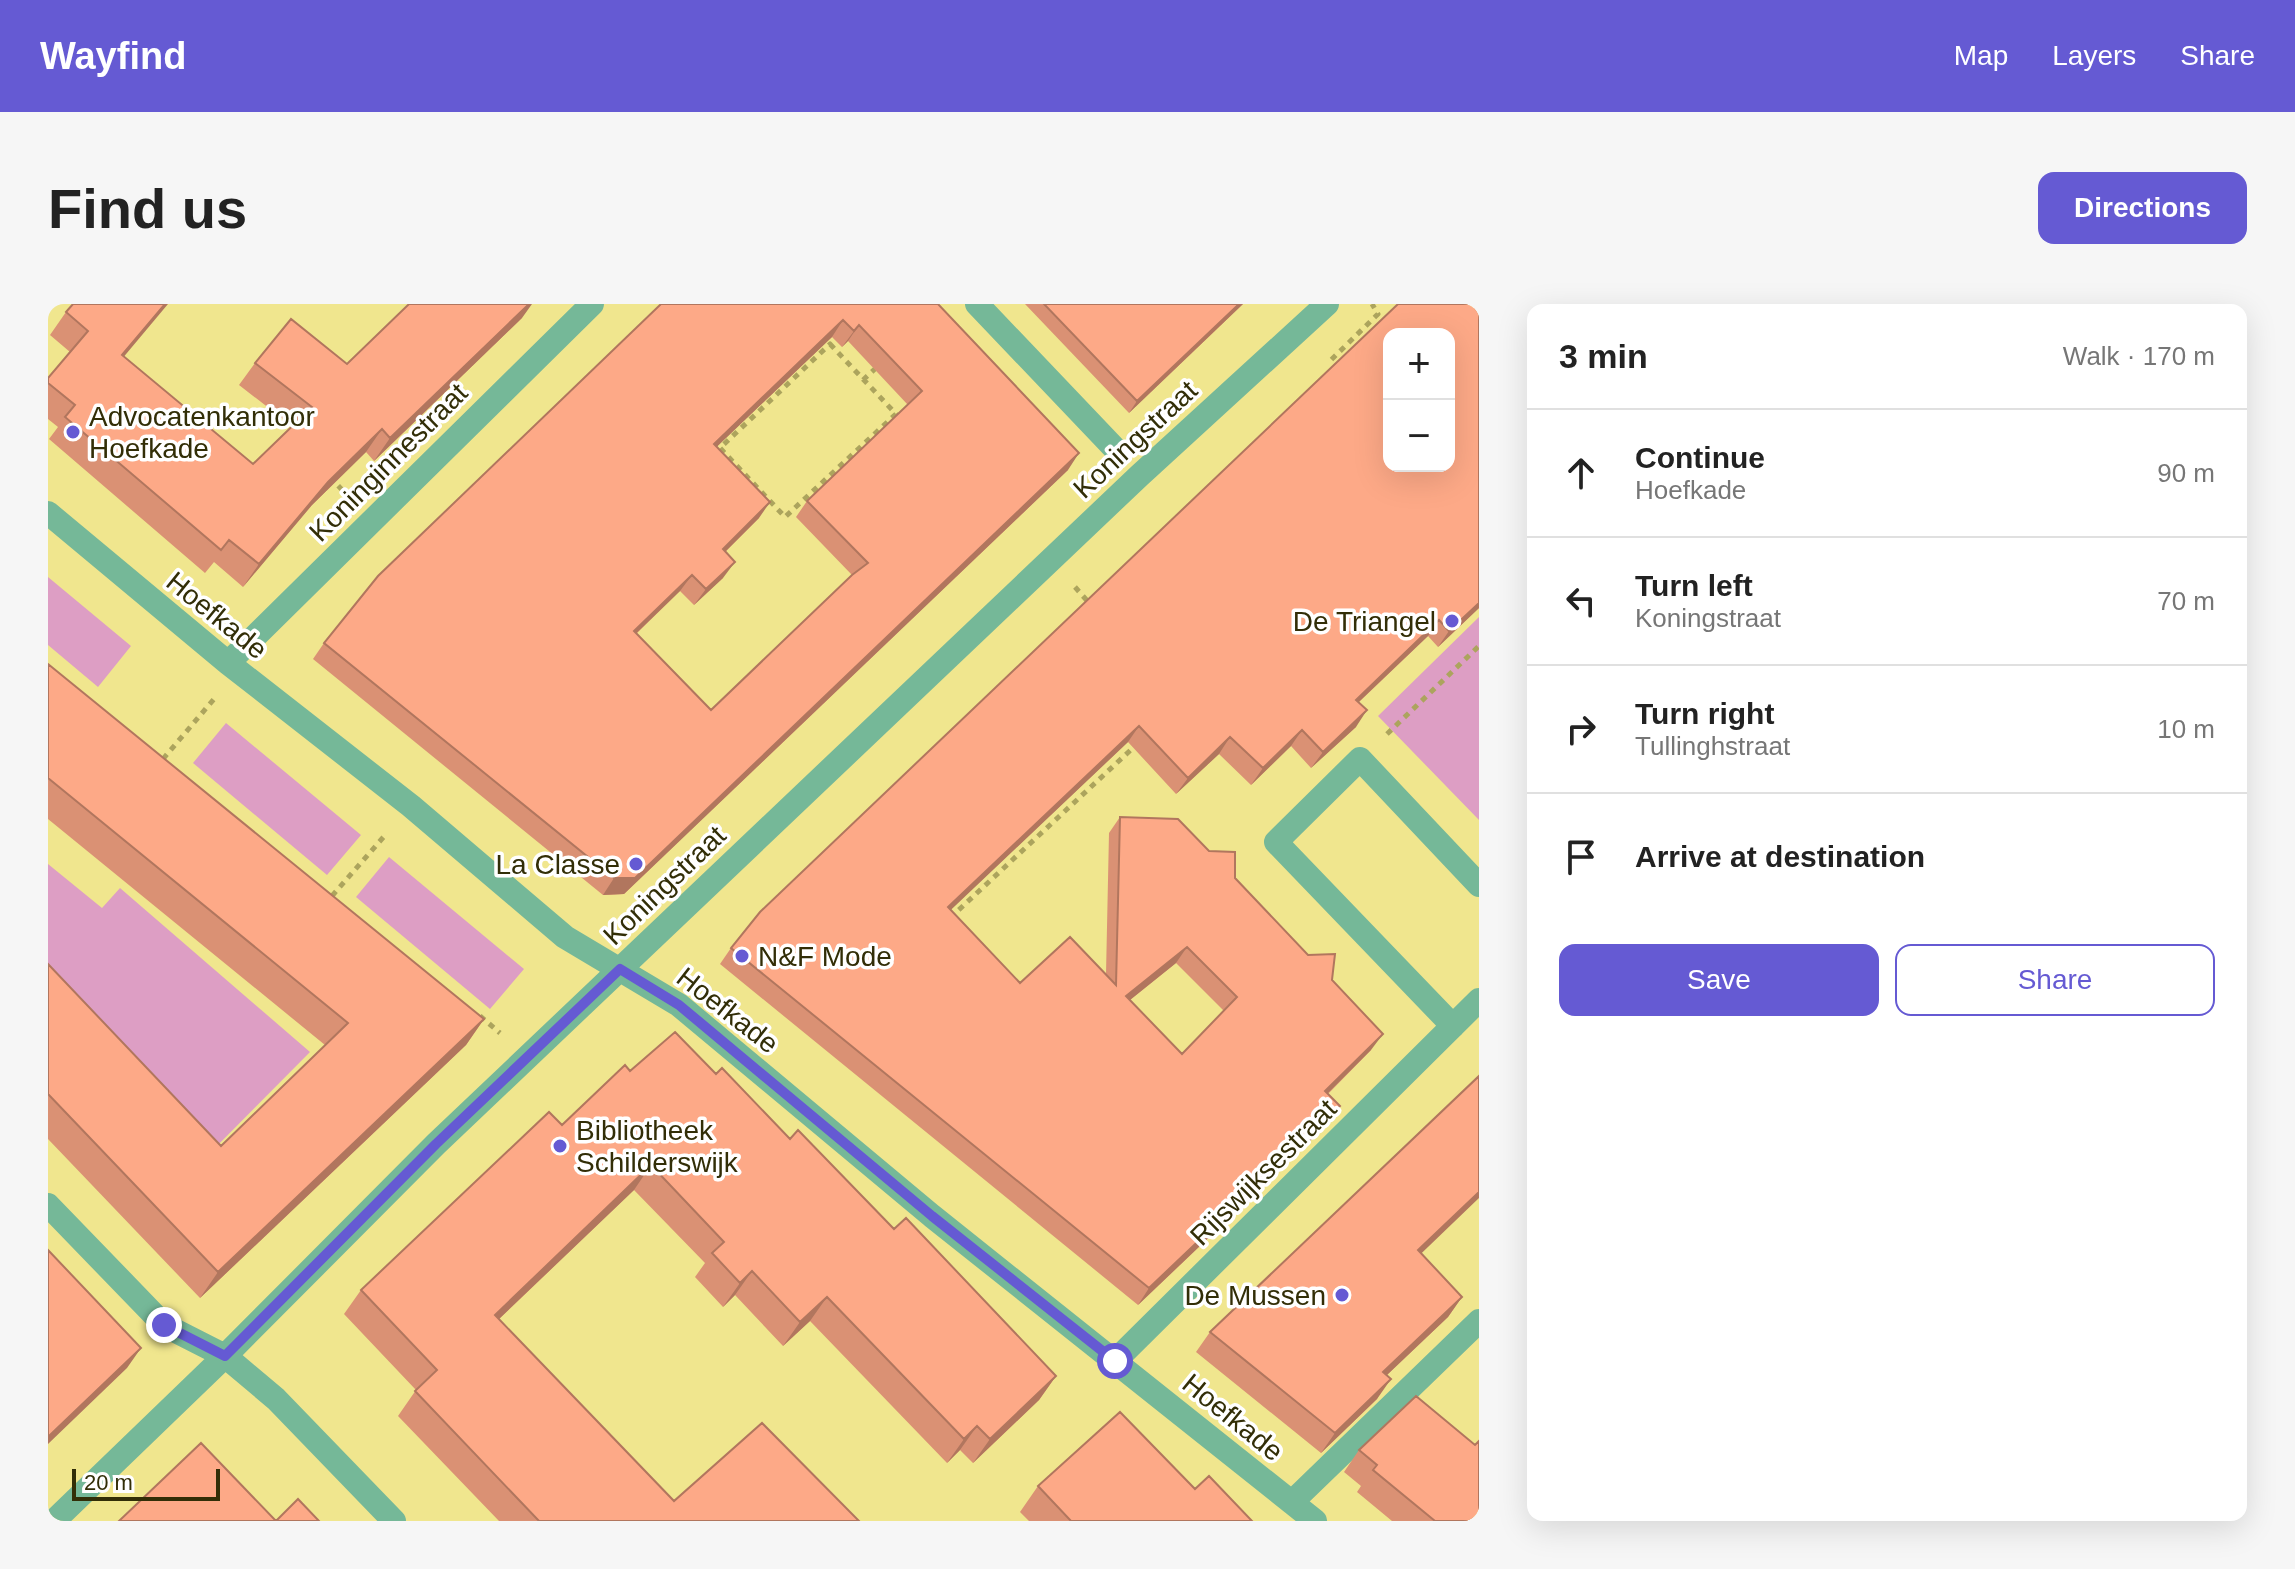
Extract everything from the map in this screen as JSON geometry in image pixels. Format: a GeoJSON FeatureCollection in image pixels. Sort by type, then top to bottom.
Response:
{"type":"FeatureCollection","features":[{"type":"Feature","properties":{"kind":"street","name":"Koninginnestraat"},"geometry":{"type":"LineString","coordinates":[[233,667],[371,520],[592,304]]}},
{"type":"Feature","properties":{"kind":"street"},"geometry":{"type":"LineString","coordinates":[[977,304],[1118,452]]}},
{"type":"Feature","properties":{"kind":"street","name":"Koningstraat"},"geometry":{"type":"LineString","coordinates":[[54,1521],[528,1056],[1050,560],[1327,304]]}},
{"type":"Feature","properties":{"kind":"street","name":"Hoefkade"},"geometry":{"type":"LineString","coordinates":[[48,513],[233,667],[411,806],[565,937],[679,1005],[932,1216],[1315,1521]]}},
{"type":"Feature","properties":{"kind":"street"},"geometry":{"type":"LineString","coordinates":[[1453,1026],[1276,842],[1360,759],[1479,885]]}},
{"type":"Feature","properties":{"kind":"street","name":"Rijswijksestraat"},"geometry":{"type":"LineString","coordinates":[[1115,1361],[1479,1000]]}},
{"type":"Feature","properties":{"kind":"street"},"geometry":{"type":"LineString","coordinates":[[48,1205],[164,1325],[225,1356],[276,1399],[394,1521]]}},
{"type":"Feature","properties":{"kind":"street","name":"Hoefkade"},"geometry":{"type":"LineString","coordinates":[[1292,1502],[1479,1321]]}},
{"type":"Feature","properties":{"kind":"path"},"geometry":{"type":"LineString","coordinates":[[1348,378],[1331,360],[1378,314],[1372,304]]}},
{"type":"Feature","properties":{"kind":"path"},"geometry":{"type":"LineString","coordinates":[[830,344],[863,380],[896,414],[785,517],[720,448],[830,344]]}},
{"type":"Feature","properties":{"kind":"path"},"geometry":{"type":"LineString","coordinates":[[863,380],[883,361]]}},
{"type":"Feature","properties":{"kind":"path"},"geometry":{"type":"LineString","coordinates":[[278,423],[298,444]]}},
{"type":"Feature","properties":{"kind":"path"},"geometry":{"type":"LineString","coordinates":[[319,466],[371,520]]}},
{"type":"Feature","properties":{"kind":"path"},"geometry":{"type":"LineString","coordinates":[[746,498],[758,488]]}},
{"type":"Feature","properties":{"kind":"path"},"geometry":{"type":"LineString","coordinates":[[1050,560],[1101,615]]}},
{"type":"Feature","properties":{"kind":"path"},"geometry":{"type":"LineString","coordinates":[[1360,759],[1479,646]]}},
{"type":"Feature","properties":{"kind":"path"},"geometry":{"type":"LineString","coordinates":[[163,759],[233,667]]}},
{"type":"Feature","properties":{"kind":"path"},"geometry":{"type":"LineString","coordinates":[[946,922],[1137,744]]}},
{"type":"Feature","properties":{"kind":"path"},"geometry":{"type":"LineString","coordinates":[[151,749],[175,768]]}},
{"type":"Feature","properties":{"kind":"path"},"geometry":{"type":"LineString","coordinates":[[344,906],[332,896],[411,806]]}},
{"type":"Feature","properties":{"kind":"path"},"geometry":{"type":"LineString","coordinates":[[479,1016],[528,1056]]}},
{"type":"Feature","properties":{"kind":"shaded area"},"geometry":{"type":"Polygon","coordinates":[[[48,577],[131,646],[98,687],[48,645],[48,577]]]}},
{"type":"Feature","properties":{"kind":"shaded area"},"geometry":{"type":"Polygon","coordinates":[[[1479,617],[1479,820],[1378,716],[1479,617]]]}},
{"type":"Feature","properties":{"kind":"shaded area"},"geometry":{"type":"Polygon","coordinates":[[[226,723],[361,835],[327,875],[193,763],[226,723]]]}},
{"type":"Feature","properties":{"kind":"shaded area"},"geometry":{"type":"Polygon","coordinates":[[[389,857],[524,969],[490,1009],[356,897],[389,857]]]}},
{"type":"Feature","properties":{"kind":"shaded area"},"geometry":{"type":"Polygon","coordinates":[[[48,864],[102,908],[120,888],[310,1052],[206,1157],[48,999],[48,864]]]}},
{"type":"Feature","properties":{"kind":"building"},"geometry":{"type":"Polygon","coordinates":[[[73,304],[165,304],[122,355],[253,464],[312,407],[255,363],[291,319],[347,364],[409,304],[529,304],[390,438],[382,429],[328,482],[259,564],[229,540],[221,550],[65,417],[75,405],[48,383],[48,378],[88,331],[66,312],[73,304]]]}},
{"type":"Feature","properties":{"kind":"building"},"geometry":{"type":"Polygon","coordinates":[[[661,304],[938,304],[1079,453],[635,878],[614,878],[324,643],[378,576],[661,304]],[[843,320],[714,444],[770,502],[723,549],[735,562],[706,589],[692,575],[634,631],[711,710],[868,563],[807,501],[922,391],[859,325],[854,331],[843,320]]]}},
{"type":"Feature","properties":{"kind":"building"},"geometry":{"type":"Polygon","coordinates":[[[1044,304],[1239,304],[1137,401],[1044,304]]]}},
{"type":"Feature","properties":{"kind":"building"},"geometry":{"type":"Polygon","coordinates":[[[1398,304],[1479,304],[1479,603],[1449,631],[1439,620],[1356,700],[1367,710],[1323,752],[1302,730],[1263,768],[1230,737],[1188,778],[1139,726],[948,907],[1020,983],[1070,937],[1116,985],[1120,817],[1178,819],[1209,851],[1235,852],[1235,878],[1308,955],[1335,954],[1332,980],[1383,1034],[1325,1091],[1340,1106],[1149,1288],[731,948],[760,912],[1398,304]],[[1187,947],[1126,996],[1182,1054],[1237,997],[1187,947]]]}},
{"type":"Feature","properties":{"kind":"building"},"geometry":{"type":"Polygon","coordinates":[[[48,664],[484,1019],[218,1272],[48,1094],[48,964],[221,1146],[348,1023],[48,778],[48,664]]]}},
{"type":"Feature","properties":{"kind":"building"},"geometry":{"type":"Polygon","coordinates":[[[675,1032],[716,1074],[722,1068],[790,1139],[798,1130],[894,1229],[906,1218],[1056,1376],[990,1439],[977,1426],[964,1439],[827,1297],[800,1322],[752,1271],[740,1283],[712,1253],[724,1242],[651,1165],[495,1315],[674,1501],[762,1423],[859,1521],[539,1521],[415,1391],[437,1370],[361,1290],[549,1112],[562,1125],[625,1065],[630,1071],[675,1032]]]}},
{"type":"Feature","properties":{"kind":"building","name":"De Mussen"},"geometry":{"type":"Polygon","coordinates":[[[1479,1076],[1479,1192],[1418,1250],[1462,1297],[1383,1372],[1391,1379],[1335,1433],[1210,1332],[1479,1076]]]}},
{"type":"Feature","properties":{"kind":"building"},"geometry":{"type":"Polygon","coordinates":[[[48,1250],[141,1348],[48,1437],[48,1250]]]}},
{"type":"Feature","properties":{"kind":"building"},"geometry":{"type":"Polygon","coordinates":[[[1416,1396],[1475,1445],[1479,1441],[1479,1521],[1435,1521],[1373,1470],[1377,1465],[1359,1450],[1416,1396]]]}},
{"type":"Feature","properties":{"kind":"building"},"geometry":{"type":"Polygon","coordinates":[[[1120,1412],[1195,1489],[1209,1476],[1252,1521],[1071,1521],[1038,1486],[1120,1412]]]}},
{"type":"Feature","properties":{"kind":"building"},"geometry":{"type":"Polygon","coordinates":[[[201,1443],[276,1521],[119,1521],[201,1443]]]}},
{"type":"Feature","properties":{"kind":"building"},"geometry":{"type":"Polygon","coordinates":[[[298,1499],[319,1521],[276,1521],[298,1499]]]}},
{"type":"Feature","properties":{"kind":"place","name":"Advocatenkantoor Hoefkade"},"geometry":{"type":"Point","coordinates":[73,432]}},
{"type":"Feature","properties":{"kind":"place","name":"De Triangel"},"geometry":{"type":"Point","coordinates":[1452,621]}},
{"type":"Feature","properties":{"kind":"place","name":"La Classe"},"geometry":{"type":"Point","coordinates":[636,864]}},
{"type":"Feature","properties":{"kind":"place","name":"N&F Mode"},"geometry":{"type":"Point","coordinates":[742,956]}},
{"type":"Feature","properties":{"kind":"place","name":"Bibliotheek Schilderswijk"},"geometry":{"type":"Point","coordinates":[560,1146]}},
{"type":"Feature","properties":{"kind":"place","name":"De Mussen"},"geometry":{"type":"Point","coordinates":[1342,1295]}},
{"type":"Feature","properties":{"kind":"route"},"geometry":{"type":"LineString","coordinates":[[164,1325],[225,1356],[436,1144],[620,969],[679,1005],[932,1216],[1115,1361]]}}]}
